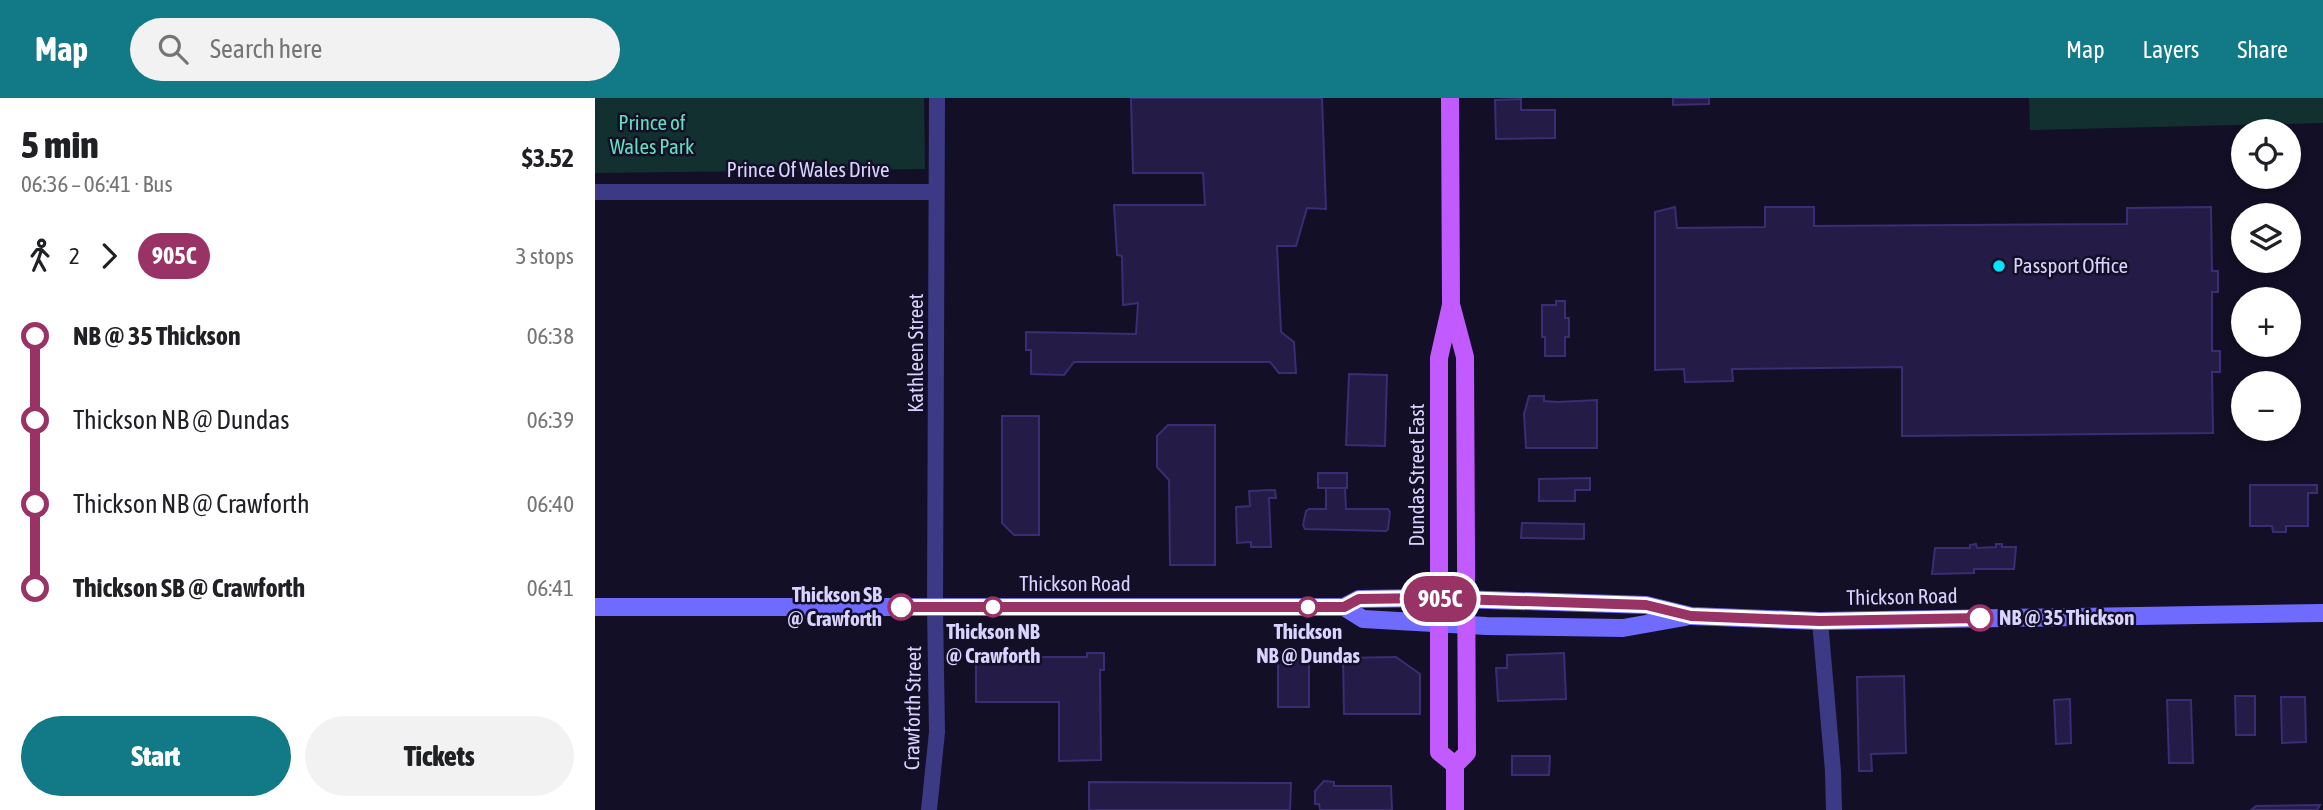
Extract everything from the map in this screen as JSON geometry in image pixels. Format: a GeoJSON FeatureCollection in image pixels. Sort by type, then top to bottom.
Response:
{"type":"FeatureCollection","features":[{"type":"Feature","properties":{"kind":"main road","name":"Dundas Street East"},"geometry":{"type":"LineString","coordinates":[[1450,98],[1451,305],[1439,358],[1439,752],[1455,765]]}},
{"type":"Feature","properties":{"kind":"main road","name":"Dundas Street East"},"geometry":{"type":"LineString","coordinates":[[1451,305],[1465,357],[1467,753],[1455,765],[1455,810]]}},
{"type":"Feature","properties":{"kind":"main road","name":"Thickson Road"},"geometry":{"type":"LineString","coordinates":[[595,607],[1344,607],[1359,599],[1440,599],[1646,605],[1691,616],[1820,621],[2323,613]]}},
{"type":"Feature","properties":{"kind":"main road","name":"Thickson Road"},"geometry":{"type":"LineString","coordinates":[[1344,607],[1363,619],[1466,625],[1623,628],[1691,616]]}},
{"type":"Feature","properties":{"kind":"street","name":"Kathleen Street"},"geometry":{"type":"LineString","coordinates":[[935,607],[937,98]]}},
{"type":"Feature","properties":{"kind":"street","name":"Prince Of Wales Drive"},"geometry":{"type":"LineString","coordinates":[[595,192],[936,191]]}},
{"type":"Feature","properties":{"kind":"street","name":"Crawforth Street"},"geometry":{"type":"LineString","coordinates":[[929,810],[937,732],[935,607]]}},
{"type":"Feature","properties":{"kind":"street"},"geometry":{"type":"LineString","coordinates":[[1820,621],[1834,810]]}},
{"type":"Feature","properties":{"kind":"green space","name":"Prince of Wales Park"},"geometry":{"type":"Polygon","coordinates":[[[595,98],[924,98],[925,169],[595,173],[595,98]]]}},
{"type":"Feature","properties":{"kind":"green space"},"geometry":{"type":"Polygon","coordinates":[[[2029,98],[2323,98],[2323,123],[2301,124],[2301,119],[2231,119],[2231,125],[2030,130],[2029,98]]]}},
{"type":"Feature","properties":{"kind":"building"},"geometry":{"type":"Polygon","coordinates":[[[1131,98],[1322,98],[1326,209],[1307,208],[1296,246],[1277,246],[1281,332],[1294,342],[1296,373],[1279,373],[1270,362],[1074,362],[1064,375],[1031,374],[1031,350],[1026,350],[1026,332],[1136,334],[1138,303],[1123,305],[1122,256],[1117,255],[1114,205],[1205,205],[1203,173],[1133,173],[1131,98]]]}},
{"type":"Feature","properties":{"kind":"building"},"geometry":{"type":"Polygon","coordinates":[[[1673,98],[1709,98],[1709,104],[1673,105],[1673,98]]]}},
{"type":"Feature","properties":{"kind":"building"},"geometry":{"type":"Polygon","coordinates":[[[1521,99],[1521,110],[1555,110],[1555,138],[1496,139],[1495,100],[1521,99]]]}},
{"type":"Feature","properties":{"kind":"building"},"geometry":{"type":"Polygon","coordinates":[[[1675,207],[1677,228],[1765,227],[1765,207],[1814,207],[1814,226],[2127,224],[2127,208],[2211,207],[2212,271],[2218,271],[2218,292],[2212,292],[2212,351],[2220,351],[2220,372],[2212,372],[2213,433],[1902,436],[1902,367],[1732,369],[1733,381],[1685,382],[1684,369],[1655,370],[1655,212],[1675,207]]]}},
{"type":"Feature","properties":{"kind":"building"},"geometry":{"type":"Polygon","coordinates":[[[1556,301],[1565,301],[1569,337],[1565,337],[1565,356],[1545,356],[1542,305],[1556,305],[1556,301]]]}},
{"type":"Feature","properties":{"kind":"building"},"geometry":{"type":"Polygon","coordinates":[[[1349,374],[1387,375],[1385,446],[1346,445],[1349,374]]]}},
{"type":"Feature","properties":{"kind":"building"},"geometry":{"type":"Polygon","coordinates":[[[1529,396],[1544,396],[1544,401],[1558,402],[1597,400],[1597,448],[1526,448],[1524,414],[1529,396]]]}},
{"type":"Feature","properties":{"kind":"building"},"geometry":{"type":"Polygon","coordinates":[[[1002,416],[1039,416],[1039,535],[1014,535],[1002,523],[1002,416]]]}},
{"type":"Feature","properties":{"kind":"building"},"geometry":{"type":"Polygon","coordinates":[[[1168,425],[1215,425],[1215,565],[1170,565],[1169,480],[1157,467],[1157,436],[1168,425]]]}},
{"type":"Feature","properties":{"kind":"building"},"geometry":{"type":"Polygon","coordinates":[[[1318,473],[1347,473],[1347,488],[1318,488],[1318,473]]]}},
{"type":"Feature","properties":{"kind":"building"},"geometry":{"type":"Polygon","coordinates":[[[1590,478],[1590,490],[1575,490],[1575,501],[1539,501],[1539,479],[1590,478]]]}},
{"type":"Feature","properties":{"kind":"building"},"geometry":{"type":"Polygon","coordinates":[[[2250,485],[2317,485],[2317,493],[2308,493],[2308,526],[2286,526],[2286,532],[2273,532],[2272,526],[2250,526],[2250,485]]]}},
{"type":"Feature","properties":{"kind":"building"},"geometry":{"type":"Polygon","coordinates":[[[1326,488],[1345,488],[1346,509],[1388,509],[1388,529],[1305,529],[1303,525],[1306,511],[1326,509],[1326,488]]]}},
{"type":"Feature","properties":{"kind":"building"},"geometry":{"type":"Polygon","coordinates":[[[1275,490],[1276,498],[1269,498],[1271,547],[1251,547],[1251,542],[1237,543],[1236,507],[1250,506],[1249,491],[1275,490]]]}},
{"type":"Feature","properties":{"kind":"building"},"geometry":{"type":"Polygon","coordinates":[[[1522,523],[1584,524],[1584,539],[1521,538],[1522,523]]]}},
{"type":"Feature","properties":{"kind":"building"},"geometry":{"type":"Polygon","coordinates":[[[1976,544],[1977,548],[1996,547],[1996,544],[2016,547],[2014,569],[1974,569],[1974,573],[1932,574],[1935,548],[1970,548],[1970,545],[1976,544]]]}},
{"type":"Feature","properties":{"kind":"building"},"geometry":{"type":"Polygon","coordinates":[[[1278,652],[1309,652],[1309,707],[1278,707],[1278,652]]]}},
{"type":"Feature","properties":{"kind":"building"},"geometry":{"type":"Polygon","coordinates":[[[1087,653],[1104,653],[1104,670],[1100,670],[1101,760],[1059,761],[1059,702],[976,702],[976,657],[1087,657],[1087,653]]]}},
{"type":"Feature","properties":{"kind":"building"},"geometry":{"type":"Polygon","coordinates":[[[1564,653],[1566,699],[1498,701],[1496,668],[1507,668],[1507,655],[1564,653]]]}},
{"type":"Feature","properties":{"kind":"building"},"geometry":{"type":"Polygon","coordinates":[[[1396,657],[1420,674],[1420,714],[1344,714],[1343,658],[1396,657]]]}},
{"type":"Feature","properties":{"kind":"building"},"geometry":{"type":"Polygon","coordinates":[[[1904,676],[1906,753],[1871,754],[1872,771],[1859,771],[1857,677],[1904,676]]]}},
{"type":"Feature","properties":{"kind":"building"},"geometry":{"type":"Polygon","coordinates":[[[2235,696],[2255,696],[2255,735],[2236,735],[2235,696]]]}},
{"type":"Feature","properties":{"kind":"building"},"geometry":{"type":"Polygon","coordinates":[[[2281,697],[2305,697],[2306,742],[2282,743],[2281,697]]]}},
{"type":"Feature","properties":{"kind":"building"},"geometry":{"type":"Polygon","coordinates":[[[2070,699],[2071,743],[2056,744],[2054,700],[2070,699]]]}},
{"type":"Feature","properties":{"kind":"building"},"geometry":{"type":"Polygon","coordinates":[[[2167,700],[2191,700],[2193,763],[2169,763],[2167,700]]]}},
{"type":"Feature","properties":{"kind":"building"},"geometry":{"type":"Polygon","coordinates":[[[1512,756],[1550,756],[1549,775],[1512,775],[1512,756]]]}},
{"type":"Feature","properties":{"kind":"building"},"geometry":{"type":"Polygon","coordinates":[[[1324,781],[1334,782],[1334,786],[1391,786],[1392,810],[1320,810],[1319,804],[1315,804],[1315,791],[1324,781]]]}},
{"type":"Feature","properties":{"kind":"building"},"geometry":{"type":"Polygon","coordinates":[[[1089,782],[1291,783],[1290,810],[1089,810],[1089,782]]]}},
{"type":"Feature","properties":{"kind":"building"},"geometry":{"type":"Polygon","coordinates":[[[2320,805],[2317,810],[2251,810],[2256,806],[2320,805]]]}},
{"type":"Feature","properties":{"kind":"bus line","name":"905C"},"geometry":{"type":"LineString","coordinates":[[901,607],[1344,607],[1359,599],[1426,598],[1646,605],[1691,616],[1820,621],[1980,618]]}},
{"type":"Feature","properties":{"kind":"place","name":"Passport Office"},"geometry":{"type":"Point","coordinates":[1999,266]}},
{"type":"Feature","properties":{"kind":"place","name":"Thickson SB @ Crawforth"},"geometry":{"type":"Point","coordinates":[901,607]}},
{"type":"Feature","properties":{"kind":"place","name":"Thickson NB @ Crawforth"},"geometry":{"type":"Point","coordinates":[993,607]}},
{"type":"Feature","properties":{"kind":"place","name":"Thickson NB @ Dundas"},"geometry":{"type":"Point","coordinates":[1308,607]}},
{"type":"Feature","properties":{"kind":"place","name":"NB @ 35 Thickson"},"geometry":{"type":"Point","coordinates":[1980,618]}}]}
